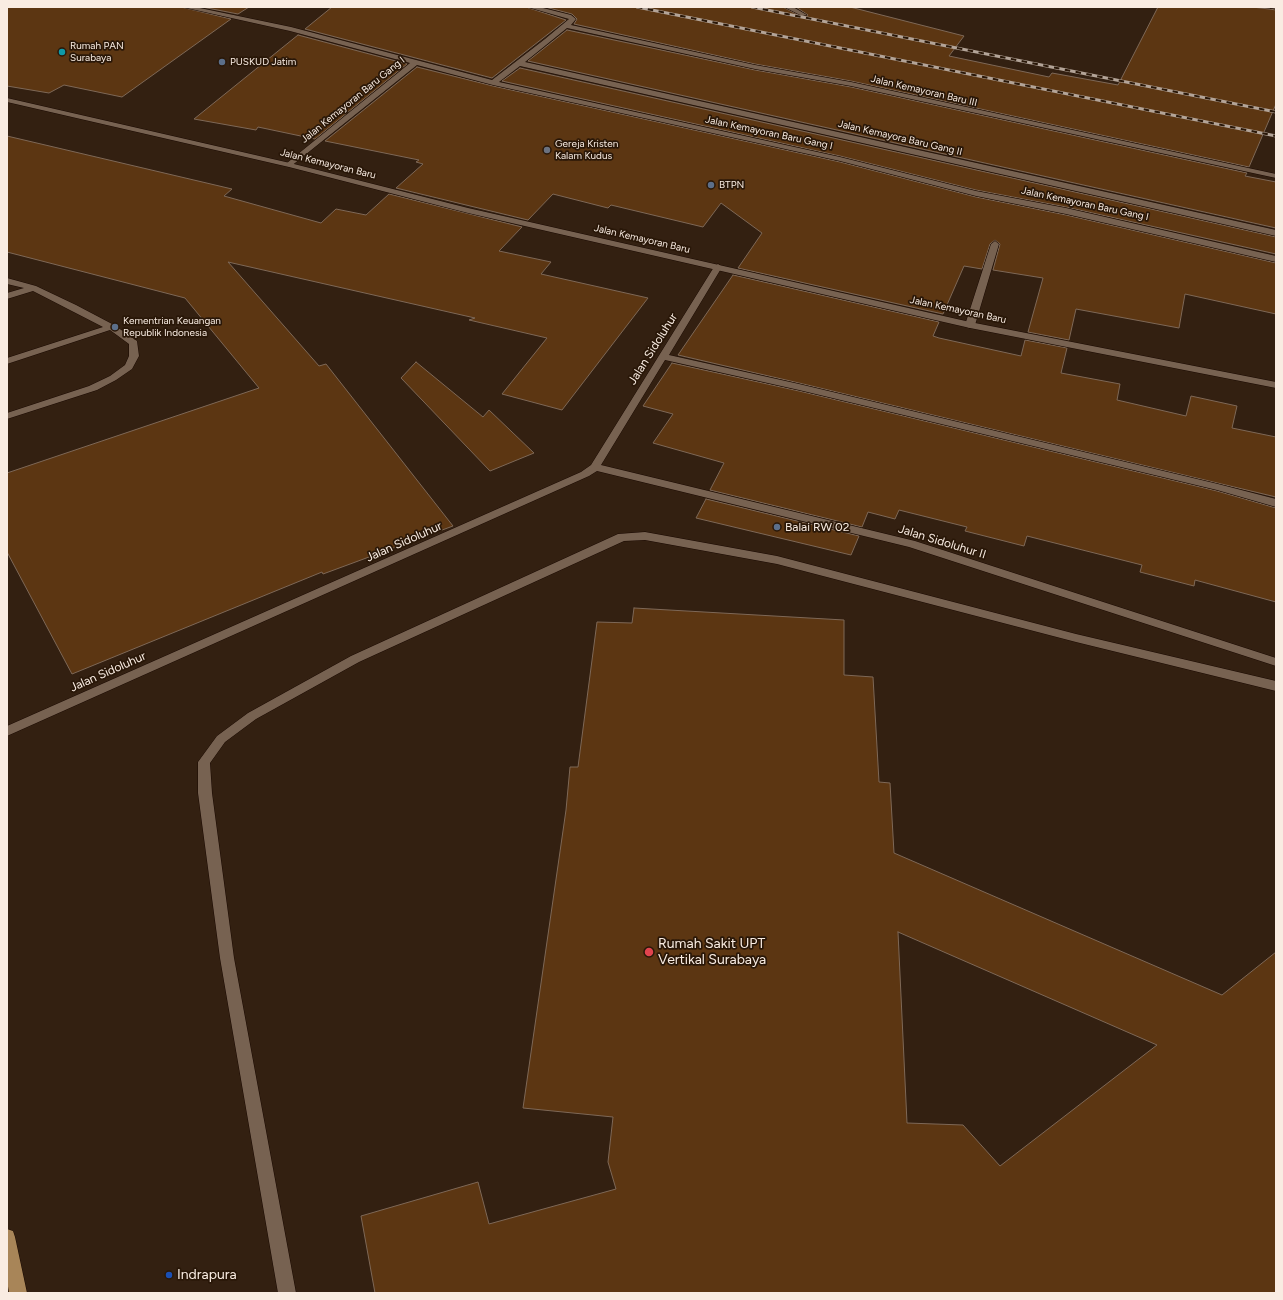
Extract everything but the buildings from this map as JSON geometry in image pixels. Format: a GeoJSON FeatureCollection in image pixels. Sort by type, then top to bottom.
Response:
{"type":"FeatureCollection","features":[{"type":"Feature","properties":{"kind":"main road"},"geometry":{"type":"LineString","coordinates":[[7,1237],[18,1293]]}},
{"type":"Feature","properties":{"kind":"street"},"geometry":{"type":"LineString","coordinates":[[185,7],[248,21],[291,28],[415,63]]}},
{"type":"Feature","properties":{"kind":"street","name":"Jalan Kemayoran Baru III"},"geometry":{"type":"LineString","coordinates":[[530,7],[569,16],[570,22],[755,67],[851,84],[1276,176]]}},
{"type":"Feature","properties":{"kind":"street"},"geometry":{"type":"LineString","coordinates":[[787,7],[804,15]]}},
{"type":"Feature","properties":{"kind":"street"},"geometry":{"type":"LineString","coordinates":[[1272,7],[1276,8]]}},
{"type":"Feature","properties":{"kind":"street"},"geometry":{"type":"LineString","coordinates":[[493,83],[570,22]]}},
{"type":"Feature","properties":{"kind":"street","name":"Jalan Kemayoran Baru Gang I"},"geometry":{"type":"LineString","coordinates":[[290,165],[415,63],[493,83],[833,158],[976,193],[1066,211],[1276,259]]}},
{"type":"Feature","properties":{"kind":"street","name":"Jalan Kemayora Baru Gang II"},"geometry":{"type":"LineString","coordinates":[[519,63],[1026,176],[1185,214],[1276,232]]}},
{"type":"Feature","properties":{"kind":"street","name":"Jalan Kemayoran Baru"},"geometry":{"type":"LineString","coordinates":[[7,100],[290,165],[475,212],[970,325],[1276,385]]}},
{"type":"Feature","properties":{"kind":"street"},"geometry":{"type":"LineString","coordinates":[[970,325],[995,244]]}},
{"type":"Feature","properties":{"kind":"street","name":"Jalan Sidoluhur"},"geometry":{"type":"LineString","coordinates":[[7,731],[572,482],[595,467],[718,267]]}},
{"type":"Feature","properties":{"kind":"street"},"geometry":{"type":"LineString","coordinates":[[7,281],[33,288],[111,327],[134,343],[134,356],[129,367],[113,378],[93,388],[7,416]]}},
{"type":"Feature","properties":{"kind":"street"},"geometry":{"type":"LineString","coordinates":[[7,296],[33,288]]}},
{"type":"Feature","properties":{"kind":"street"},"geometry":{"type":"LineString","coordinates":[[7,361],[111,327]]}},
{"type":"Feature","properties":{"kind":"street"},"geometry":{"type":"LineString","coordinates":[[663,357],[799,387],[1218,487],[1276,503]]}},
{"type":"Feature","properties":{"kind":"street","name":"Jalan Sidoluhur II"},"geometry":{"type":"LineString","coordinates":[[595,467],[911,544],[1276,662]]}},
{"type":"Feature","properties":{"kind":"street"},"geometry":{"type":"LineString","coordinates":[[287,1293],[227,958],[205,793],[204,762],[221,738],[252,716],[355,659],[594,549],[622,537],[645,536],[777,560],[1076,638],[1276,686]]}},
{"type":"Feature","properties":{"kind":"railway"},"geometry":{"type":"LineString","coordinates":[[637,7],[1276,136]]}},
{"type":"Feature","properties":{"kind":"railway"},"geometry":{"type":"LineString","coordinates":[[752,7],[1276,112]]}},
{"type":"Feature","properties":{"kind":"place","name":"Rumah PAN Surabaya"},"geometry":{"type":"Point","coordinates":[62,52]}},
{"type":"Feature","properties":{"kind":"place","name":"PUSKUD Jatim"},"geometry":{"type":"Point","coordinates":[222,62]}},
{"type":"Feature","properties":{"kind":"place","name":"Gereja Kristen Kalam Kudus"},"geometry":{"type":"Point","coordinates":[547,150]}},
{"type":"Feature","properties":{"kind":"place","name":"BTPN"},"geometry":{"type":"Point","coordinates":[711,185]}},
{"type":"Feature","properties":{"kind":"place","name":"Kementrian Keuangan Republik Indonesia"},"geometry":{"type":"Point","coordinates":[115,327]}},
{"type":"Feature","properties":{"kind":"place","name":"Balai RW 02"},"geometry":{"type":"Point","coordinates":[777,527]}},
{"type":"Feature","properties":{"kind":"place","name":"Rumah Sakit UPT Vertikal Surabaya"},"geometry":{"type":"Point","coordinates":[649,952]}},
{"type":"Feature","properties":{"kind":"place","name":"Indrapura"},"geometry":{"type":"Point","coordinates":[169,1275]}}]}
